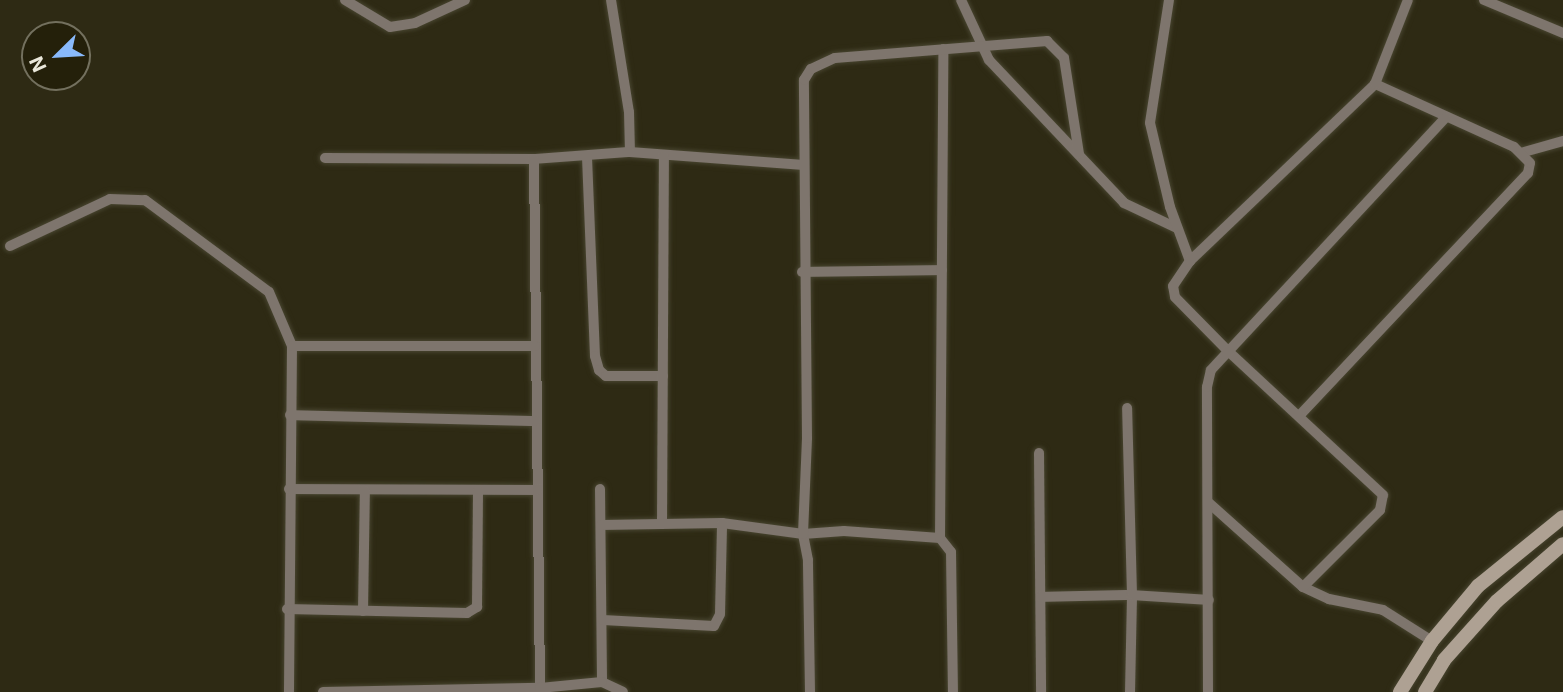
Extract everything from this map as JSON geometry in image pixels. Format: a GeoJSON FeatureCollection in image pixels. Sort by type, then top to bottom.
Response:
{"type":"FeatureCollection","features":[{"type":"Feature","properties":{"kind":"main road"},"geometry":{"type":"LineString","coordinates":[[1400,692],[1432,641],[1478,586],[1563,517]]}},
{"type":"Feature","properties":{"kind":"main road"},"geometry":{"type":"LineString","coordinates":[[1425,692],[1444,660],[1497,601],[1563,544]]}},
{"type":"Feature","properties":{"kind":"street"},"geometry":{"type":"LineString","coordinates":[[345,0],[390,27],[415,23],[465,0]]}},
{"type":"Feature","properties":{"kind":"street"},"geometry":{"type":"LineString","coordinates":[[611,0],[629,112],[630,152]]}},
{"type":"Feature","properties":{"kind":"street"},"geometry":{"type":"LineString","coordinates":[[961,0],[980,46],[1124,203],[1177,228]]}},
{"type":"Feature","properties":{"kind":"street"},"geometry":{"type":"LineString","coordinates":[[1169,0],[1150,123],[1177,228],[1190,261]]}},
{"type":"Feature","properties":{"kind":"street"},"geometry":{"type":"LineString","coordinates":[[1303,587],[1380,510],[1382,495],[1227,350],[1175,297],[1173,286],[1190,261],[1375,84],[1408,0]]}},
{"type":"Feature","properties":{"kind":"street"},"geometry":{"type":"LineString","coordinates":[[1484,0],[1563,33]]}},
{"type":"Feature","properties":{"kind":"street"},"geometry":{"type":"LineString","coordinates":[[810,692],[808,560],[803,534],[807,438],[801,165],[804,80],[811,69],[835,58],[1047,41],[1058,47],[1070,88],[1079,155]]}},
{"type":"Feature","properties":{"kind":"street"},"geometry":{"type":"LineString","coordinates":[[943,49],[940,538],[951,552],[953,692]]}},
{"type":"Feature","properties":{"kind":"street"},"geometry":{"type":"LineString","coordinates":[[1299,416],[1528,173],[1530,163],[1524,152],[1375,84]]}},
{"type":"Feature","properties":{"kind":"street"},"geometry":{"type":"LineString","coordinates":[[1208,692],[1207,387],[1211,370],[1446,117]]}},
{"type":"Feature","properties":{"kind":"street"},"geometry":{"type":"LineString","coordinates":[[1524,152],[1563,141]]}},
{"type":"Feature","properties":{"kind":"street"},"geometry":{"type":"LineString","coordinates":[[325,158],[534,159],[630,152],[664,157],[801,165]]}},
{"type":"Feature","properties":{"kind":"street"},"geometry":{"type":"LineString","coordinates":[[587,157],[595,356],[599,370],[606,376],[663,376]]}},
{"type":"Feature","properties":{"kind":"street"},"geometry":{"type":"LineString","coordinates":[[662,524],[664,157]]}},
{"type":"Feature","properties":{"kind":"street"},"geometry":{"type":"LineString","coordinates":[[534,159],[540,688]]}},
{"type":"Feature","properties":{"kind":"street"},"geometry":{"type":"LineString","coordinates":[[10,246],[110,199],[145,200],[270,292],[292,346],[287,609],[289,692]]}},
{"type":"Feature","properties":{"kind":"street"},"geometry":{"type":"LineString","coordinates":[[802,272],[942,270]]}},
{"type":"Feature","properties":{"kind":"street"},"geometry":{"type":"LineString","coordinates":[[292,346],[536,346]]}},
{"type":"Feature","properties":{"kind":"street"},"geometry":{"type":"LineString","coordinates":[[1127,408],[1132,595],[1130,692]]}},
{"type":"Feature","properties":{"kind":"street"},"geometry":{"type":"LineString","coordinates":[[290,415],[537,421]]}},
{"type":"Feature","properties":{"kind":"street"},"geometry":{"type":"LineString","coordinates":[[1039,453],[1041,692]]}},
{"type":"Feature","properties":{"kind":"street"},"geometry":{"type":"LineString","coordinates":[[289,489],[538,490]]}},
{"type":"Feature","properties":{"kind":"street"},"geometry":{"type":"LineString","coordinates":[[600,489],[602,682]]}},
{"type":"Feature","properties":{"kind":"street"},"geometry":{"type":"LineString","coordinates":[[363,611],[365,490]]}},
{"type":"Feature","properties":{"kind":"street"},"geometry":{"type":"LineString","coordinates":[[287,609],[467,613],[477,607],[478,491]]}},
{"type":"Feature","properties":{"kind":"street"},"geometry":{"type":"LineString","coordinates":[[1209,503],[1303,587],[1329,598],[1383,610],[1432,641]]}},
{"type":"Feature","properties":{"kind":"street"},"geometry":{"type":"LineString","coordinates":[[601,525],[722,523],[803,534],[844,531],[940,538]]}},
{"type":"Feature","properties":{"kind":"street"},"geometry":{"type":"LineString","coordinates":[[603,620],[714,626],[720,614],[722,523]]}},
{"type":"Feature","properties":{"kind":"street"},"geometry":{"type":"LineString","coordinates":[[1041,597],[1132,595],[1209,600]]}},
{"type":"Feature","properties":{"kind":"street"},"geometry":{"type":"LineString","coordinates":[[323,692],[540,688],[602,682],[624,692]]}}]}
